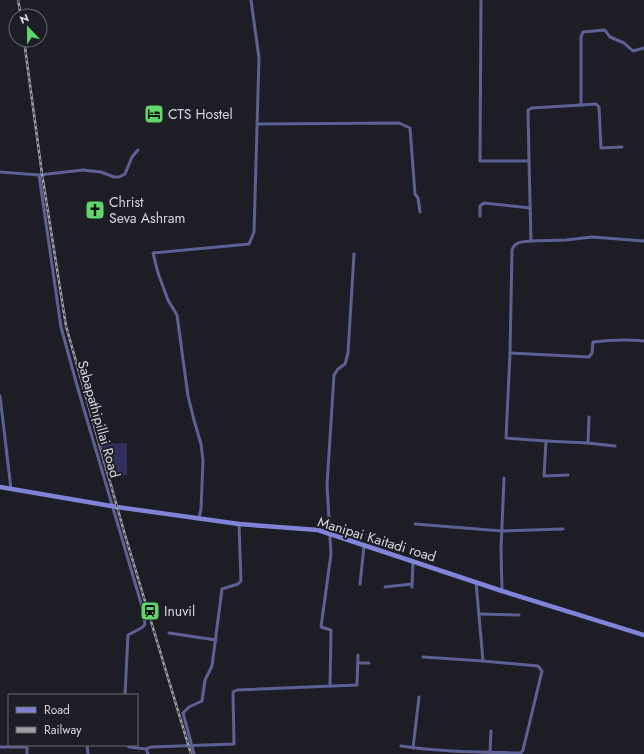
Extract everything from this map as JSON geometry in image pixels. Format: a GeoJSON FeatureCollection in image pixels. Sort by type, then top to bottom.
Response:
{"type":"FeatureCollection","features":[{"type":"Feature","properties":{"kind":"main road","name":"Manipai Kaitadi road"},"geometry":{"type":"LineString","coordinates":[[0,487],[113,506],[239,524],[318,530],[502,591],[644,635]]}},
{"type":"Feature","properties":{"kind":"street"},"geometry":{"type":"LineString","coordinates":[[199,518],[201,510],[204,462],[201,444],[188,396],[177,315],[168,300],[158,273],[153,253],[249,244],[254,232],[259,58],[252,0]]}},
{"type":"Feature","properties":{"kind":"street"},"geometry":{"type":"LineString","coordinates":[[481,0],[480,160],[529,161]]}},
{"type":"Feature","properties":{"kind":"street"},"geometry":{"type":"LineString","coordinates":[[581,105],[581,37],[583,32],[605,30],[610,37],[624,43],[633,51],[644,48]]}},
{"type":"Feature","properties":{"kind":"street"},"geometry":{"type":"LineString","coordinates":[[531,241],[528,110],[532,108],[596,104],[600,107],[601,148],[622,147]]}},
{"type":"Feature","properties":{"kind":"street"},"geometry":{"type":"LineString","coordinates":[[258,124],[399,123],[410,128],[415,194],[418,198],[420,212]]}},
{"type":"Feature","properties":{"kind":"street"},"geometry":{"type":"LineString","coordinates":[[0,172],[39,175],[83,170],[101,172],[114,177],[119,177],[125,174],[132,157],[138,150]]}},
{"type":"Feature","properties":{"kind":"street","name":"Sabapathipillai Road"},"geometry":{"type":"LineString","coordinates":[[39,175],[61,327],[144,610],[143,627],[128,635],[125,694]]}},
{"type":"Feature","properties":{"kind":"street"},"geometry":{"type":"LineString","coordinates":[[480,216],[480,206],[484,203],[530,208]]}},
{"type":"Feature","properties":{"kind":"street"},"geometry":{"type":"LineString","coordinates":[[615,446],[506,438],[510,353],[512,250],[514,245],[517,243],[531,241],[566,240],[592,237],[644,241]]}},
{"type":"Feature","properties":{"kind":"street"},"geometry":{"type":"LineString","coordinates":[[330,686],[331,630],[321,627],[331,554],[327,484],[334,375],[338,369],[346,364],[348,353],[354,254]]}},
{"type":"Feature","properties":{"kind":"street"},"geometry":{"type":"LineString","coordinates":[[510,353],[589,356],[592,353],[593,342],[612,340],[644,341]]}},
{"type":"Feature","properties":{"kind":"street"},"geometry":{"type":"LineString","coordinates":[[0,396],[11,489]]}},
{"type":"Feature","properties":{"kind":"street"},"geometry":{"type":"LineString","coordinates":[[588,443],[589,417]]}},
{"type":"Feature","properties":{"kind":"street"},"geometry":{"type":"LineString","coordinates":[[546,440],[544,476],[568,475]]}},
{"type":"Feature","properties":{"kind":"street"},"geometry":{"type":"LineString","coordinates":[[502,591],[501,548],[504,478]]}},
{"type":"Feature","properties":{"kind":"street"},"geometry":{"type":"LineString","coordinates":[[194,754],[183,713],[189,707],[202,701],[205,680],[212,666],[222,589],[238,584],[241,581],[239,524]]}},
{"type":"Feature","properties":{"kind":"street"},"geometry":{"type":"LineString","coordinates":[[415,524],[502,531],[563,529]]}},
{"type":"Feature","properties":{"kind":"street"},"geometry":{"type":"LineString","coordinates":[[360,584],[364,546]]}},
{"type":"Feature","properties":{"kind":"street"},"geometry":{"type":"LineString","coordinates":[[385,587],[412,586],[413,561]]}},
{"type":"Feature","properties":{"kind":"street"},"geometry":{"type":"LineString","coordinates":[[476,582],[483,661]]}},
{"type":"Feature","properties":{"kind":"street"},"geometry":{"type":"LineString","coordinates":[[479,614],[519,615]]}},
{"type":"Feature","properties":{"kind":"street"},"geometry":{"type":"LineString","coordinates":[[169,633],[216,640]]}},
{"type":"Feature","properties":{"kind":"street"},"geometry":{"type":"LineString","coordinates":[[128,746],[146,749],[151,747],[191,744],[234,744],[233,692],[237,690],[357,685],[358,655]]}},
{"type":"Feature","properties":{"kind":"street"},"geometry":{"type":"LineString","coordinates":[[400,746],[421,749],[490,752],[521,753],[523,750],[542,671],[538,666],[423,657]]}},
{"type":"Feature","properties":{"kind":"street"},"geometry":{"type":"LineString","coordinates":[[358,663],[369,663]]}},
{"type":"Feature","properties":{"kind":"street"},"geometry":{"type":"LineString","coordinates":[[413,748],[419,697]]}},
{"type":"Feature","properties":{"kind":"street"},"geometry":{"type":"LineString","coordinates":[[490,752],[491,731]]}},
{"type":"Feature","properties":{"kind":"street"},"geometry":{"type":"LineString","coordinates":[[0,747],[27,746],[27,754]]}},
{"type":"Feature","properties":{"kind":"street"},"geometry":{"type":"LineString","coordinates":[[146,749],[148,754]]}},
{"type":"Feature","properties":{"kind":"street"},"geometry":{"type":"LineString","coordinates":[[421,749],[421,754]]}},
{"type":"Feature","properties":{"kind":"shaded area"},"geometry":{"type":"Polygon","coordinates":[[[127,443],[127,475],[106,476],[97,444],[127,443]]]}},
{"type":"Feature","properties":{"kind":"railway"},"geometry":{"type":"LineString","coordinates":[[18,0],[20,8]]}},
{"type":"Feature","properties":{"kind":"railway"},"geometry":{"type":"LineString","coordinates":[[25,48],[42,174],[66,326],[125,535],[191,754]]}},
{"type":"Feature","properties":{"kind":"place","name":"CTS Hostel"},"geometry":{"type":"Point","coordinates":[154,114]}},
{"type":"Feature","properties":{"kind":"place","name":"Christ Seva Ashram"},"geometry":{"type":"Point","coordinates":[95,210]}},
{"type":"Feature","properties":{"kind":"place","name":"Inuvil"},"geometry":{"type":"Point","coordinates":[150,611]}}]}
